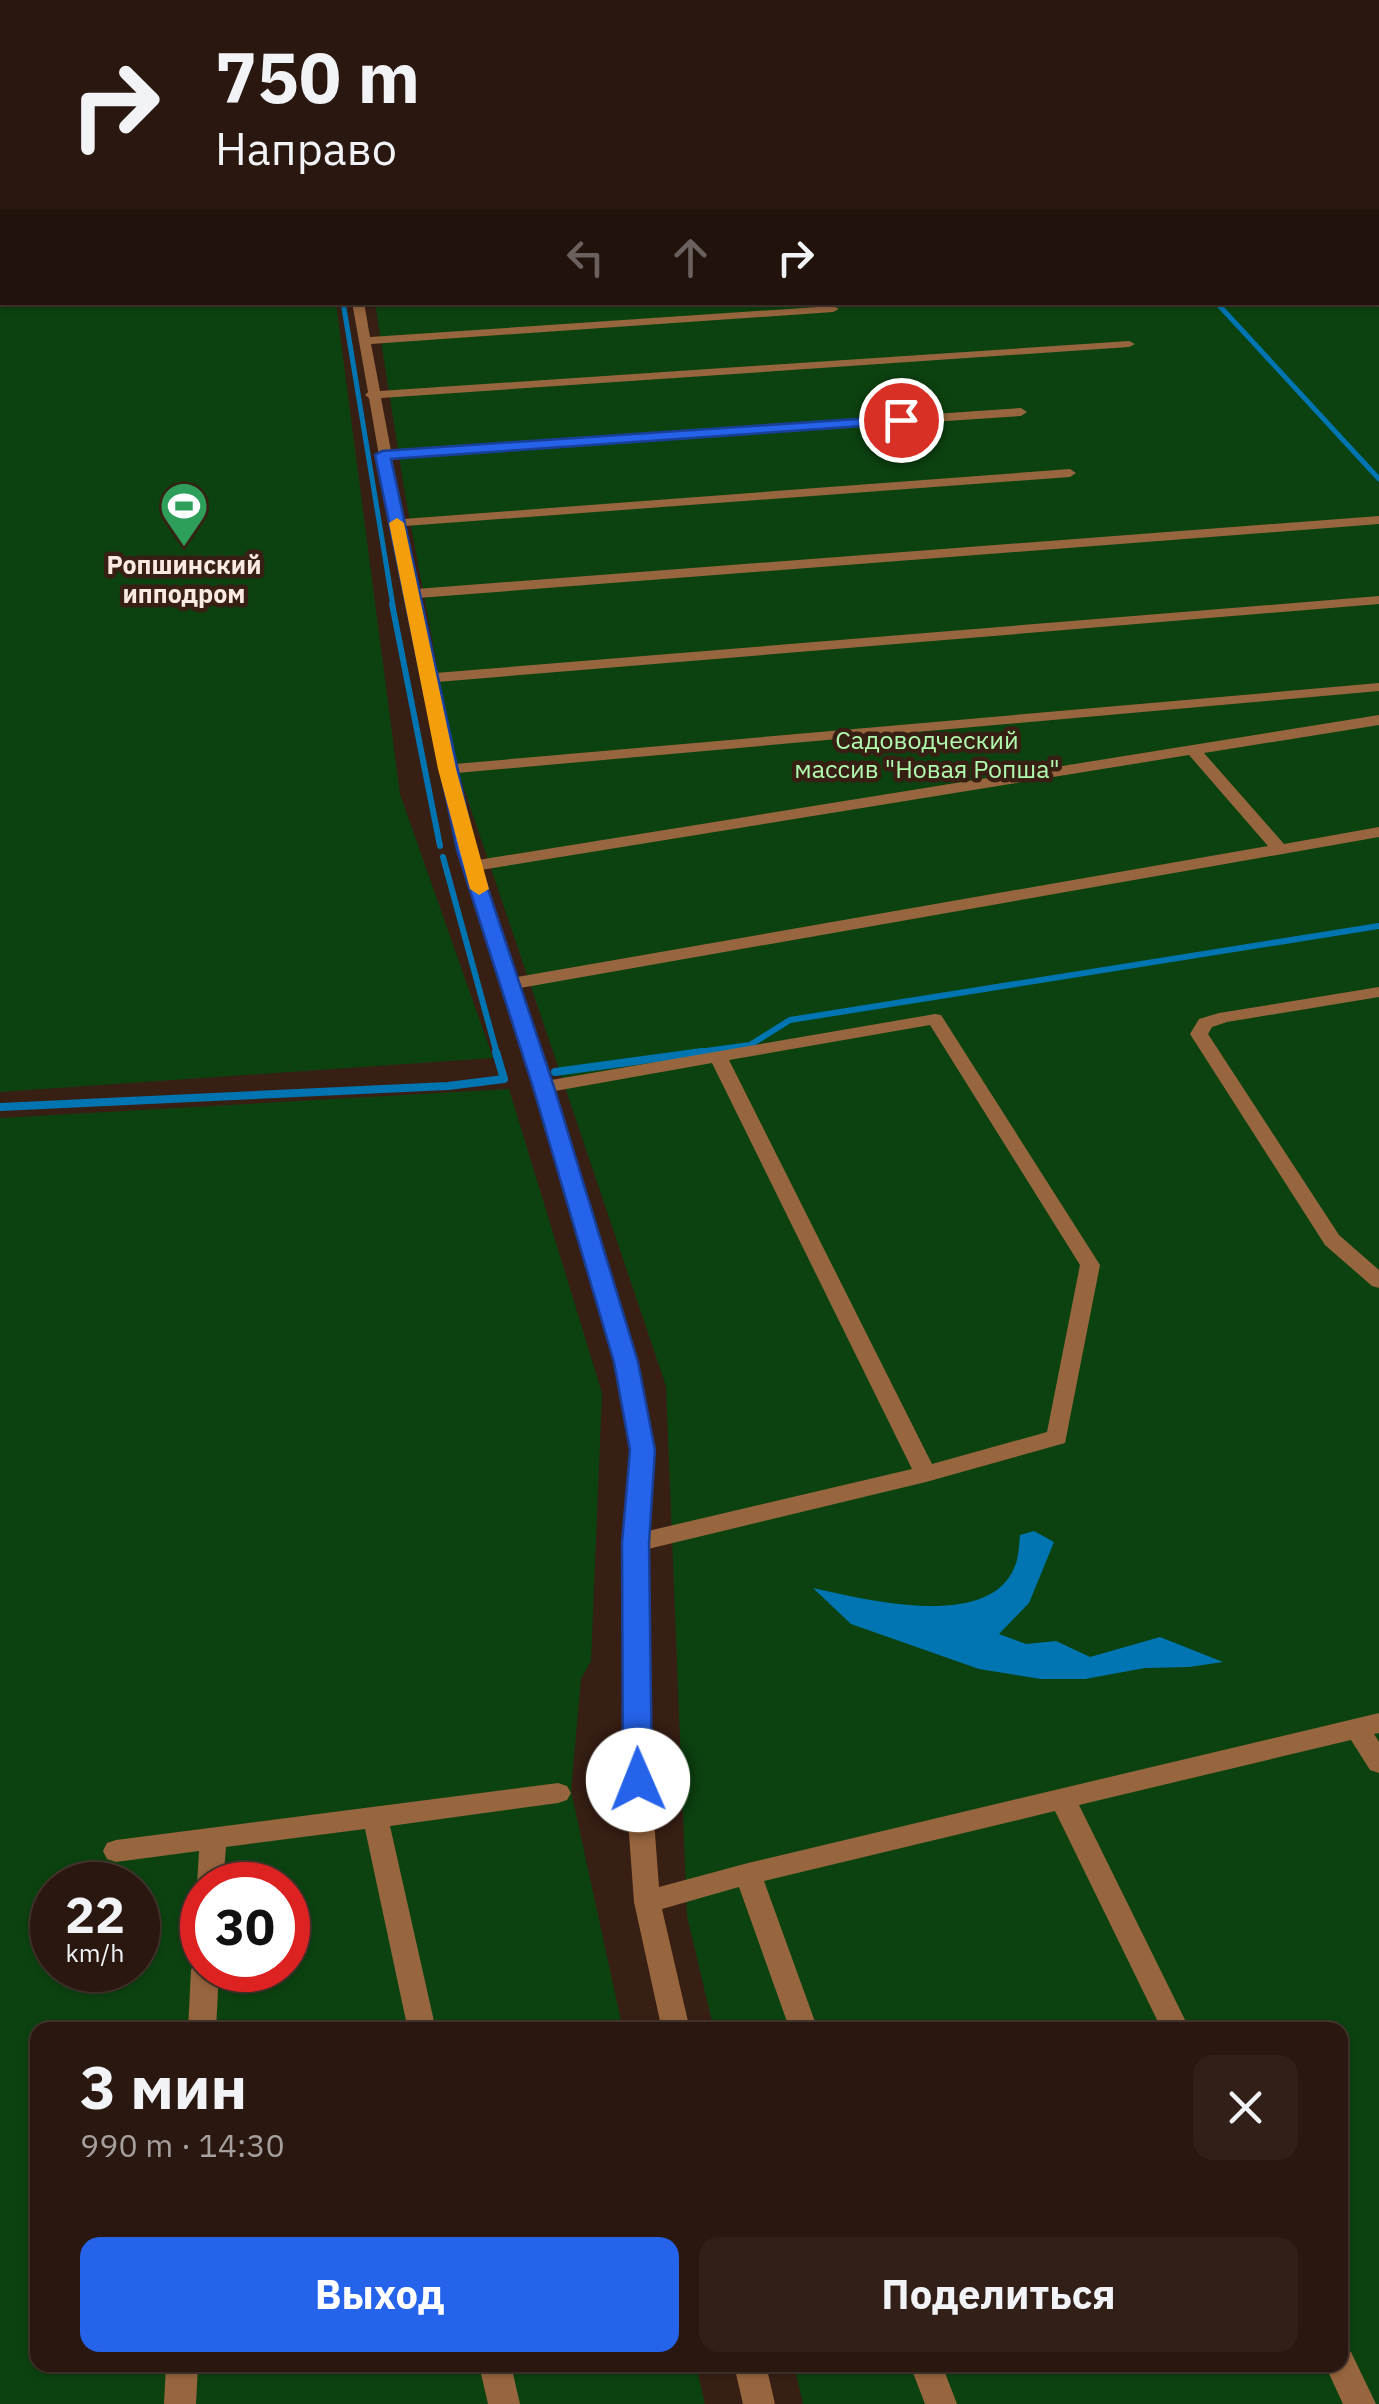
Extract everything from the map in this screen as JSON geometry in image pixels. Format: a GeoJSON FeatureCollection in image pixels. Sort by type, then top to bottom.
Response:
{"type":"FeatureCollection","features":[{"type":"Feature","properties":{"kind":"street"},"geometry":{"type":"LineString","coordinates":[[358,305],[382,455],[447,769],[472,866],[544,1087],[626,1362],[643,1450],[636,1543],[638,1780],[648,1902],[674,2022]]}},
{"type":"Feature","properties":{"kind":"street"},"geometry":{"type":"LineString","coordinates":[[364,341],[832,309]]}},
{"type":"Feature","properties":{"kind":"street"},"geometry":{"type":"LineString","coordinates":[[372,395],[1129,344]]}},
{"type":"Feature","properties":{"kind":"street"},"geometry":{"type":"LineString","coordinates":[[382,455],[1021,412]]}},
{"type":"Feature","properties":{"kind":"street"},"geometry":{"type":"LineString","coordinates":[[397,523],[1070,473]]}},
{"type":"Feature","properties":{"kind":"street"},"geometry":{"type":"LineString","coordinates":[[410,594],[1379,520]]}},
{"type":"Feature","properties":{"kind":"street"},"geometry":{"type":"LineString","coordinates":[[426,678],[1379,600]]}},
{"type":"Feature","properties":{"kind":"street"},"geometry":{"type":"LineString","coordinates":[[447,769],[1379,687]]}},
{"type":"Feature","properties":{"kind":"street"},"geometry":{"type":"LineString","coordinates":[[472,866],[1379,720]]}},
{"type":"Feature","properties":{"kind":"street"},"geometry":{"type":"LineString","coordinates":[[1192,750],[1281,851]]}},
{"type":"Feature","properties":{"kind":"street"},"geometry":{"type":"LineString","coordinates":[[510,984],[1379,832]]}},
{"type":"Feature","properties":{"kind":"street"},"geometry":{"type":"LineString","coordinates":[[1379,992],[1225,1018],[1206,1023],[1199,1034],[1332,1240],[1379,1281]]}},
{"type":"Feature","properties":{"kind":"street"},"geometry":{"type":"LineString","coordinates":[[544,1087],[935,1019],[1090,1265],[1058,1437],[926,1474],[636,1543]]}},
{"type":"Feature","properties":{"kind":"street"},"geometry":{"type":"LineString","coordinates":[[719,1058],[926,1474]]}},
{"type":"Feature","properties":{"kind":"street"},"geometry":{"type":"LineString","coordinates":[[648,1902],[748,1874],[1368,1725],[1379,1763]]}},
{"type":"Feature","properties":{"kind":"street"},"geometry":{"type":"LineString","coordinates":[[116,1850],[558,1793]]}},
{"type":"Feature","properties":{"kind":"street"},"geometry":{"type":"LineString","coordinates":[[1062,1798],[1172,2022]]}},
{"type":"Feature","properties":{"kind":"street"},"geometry":{"type":"LineString","coordinates":[[376,1817],[420,2022]]}},
{"type":"Feature","properties":{"kind":"street"},"geometry":{"type":"LineString","coordinates":[[211,1862],[213,1838]]}},
{"type":"Feature","properties":{"kind":"street"},"geometry":{"type":"LineString","coordinates":[[748,1874],[801,2022]]}},
{"type":"Feature","properties":{"kind":"street"},"geometry":{"type":"LineString","coordinates":[[203,2022],[205,1992]]}},
{"type":"Feature","properties":{"kind":"street"},"geometry":{"type":"LineString","coordinates":[[180,2404],[182,2372]]}},
{"type":"Feature","properties":{"kind":"street"},"geometry":{"type":"LineString","coordinates":[[497,2372],[504,2404]]}},
{"type":"Feature","properties":{"kind":"street"},"geometry":{"type":"LineString","coordinates":[[752,2372],[759,2404]]}},
{"type":"Feature","properties":{"kind":"street"},"geometry":{"type":"LineString","coordinates":[[929,2372],[940,2404]]}},
{"type":"Feature","properties":{"kind":"street"},"geometry":{"type":"LineString","coordinates":[[1344,2372],[1360,2404]]}},
{"type":"Feature","properties":{"kind":"green space","name":"Ропшинский ипподром"},"geometry":{"type":"Polygon","coordinates":[[[0,305],[336,305],[400,794],[493,1058],[0,1092],[0,305]]]}},
{"type":"Feature","properties":{"kind":"green space","name":"Садоводческий массив \"Новая Ропша\""},"geometry":{"type":"Polygon","coordinates":[[[375,305],[1379,305],[1379,2404],[803,2404],[796,2372],[1348,2372],[1348,2022],[712,2022],[687,1916],[666,1386],[455,762],[405,494],[375,305]]]}},
{"type":"Feature","properties":{"kind":"green space"},"geometry":{"type":"Polygon","coordinates":[[[509,1089],[602,1393],[591,1661],[581,1679],[571,1791],[621,2022],[30,2022],[30,2372],[698,2372],[705,2404],[0,2404],[0,1118],[509,1089]]]}},
{"type":"Feature","properties":{"kind":"water"},"geometry":{"type":"Polygon","coordinates":[[[1034,1531],[1054,1542],[1029,1603],[999,1634],[1026,1644],[1056,1641],[1090,1657],[1160,1637],[1223,1662],[1145,1668],[1085,1679],[1041,1679],[979,1669],[851,1624],[813,1588],[923,1606],[980,1599],[1001,1586],[1015,1566],[1020,1535],[1034,1531]]]}},
{"type":"Feature","properties":{"kind":"waterway"},"geometry":{"type":"LineString","coordinates":[[343,305],[393,606]]}},
{"type":"Feature","properties":{"kind":"waterway"},"geometry":{"type":"LineString","coordinates":[[1219,305],[1379,479]]}},
{"type":"Feature","properties":{"kind":"waterway"},"geometry":{"type":"LineString","coordinates":[[392,604],[440,846]]}},
{"type":"Feature","properties":{"kind":"waterway"},"geometry":{"type":"LineString","coordinates":[[443,857],[497,1054]]}},
{"type":"Feature","properties":{"kind":"waterway"},"geometry":{"type":"LineString","coordinates":[[684,1054],[750,1045],[790,1020],[1379,926]]}},
{"type":"Feature","properties":{"kind":"waterway"},"geometry":{"type":"LineString","coordinates":[[0,1107],[448,1086],[504,1079],[496,1052]]}},
{"type":"Feature","properties":{"kind":"waterway"},"geometry":{"type":"LineString","coordinates":[[555,1072],[702,1052]]}},
{"type":"Feature","properties":{"kind":"slow traffic"},"geometry":{"type":"LineString","coordinates":[[397,523],[426,678],[466,850],[479,889]]}},
{"type":"Feature","properties":{"kind":"place","name":"Ропшинский ипподром"},"geometry":{"type":"Point","coordinates":[184,548]}},
{"type":"Feature","properties":{"kind":"route"},"geometry":{"type":"LineString","coordinates":[[638,1780],[636,1543],[643,1450],[626,1362],[544,1087],[466,850],[426,678],[382,455],[901,420]]}}]}
